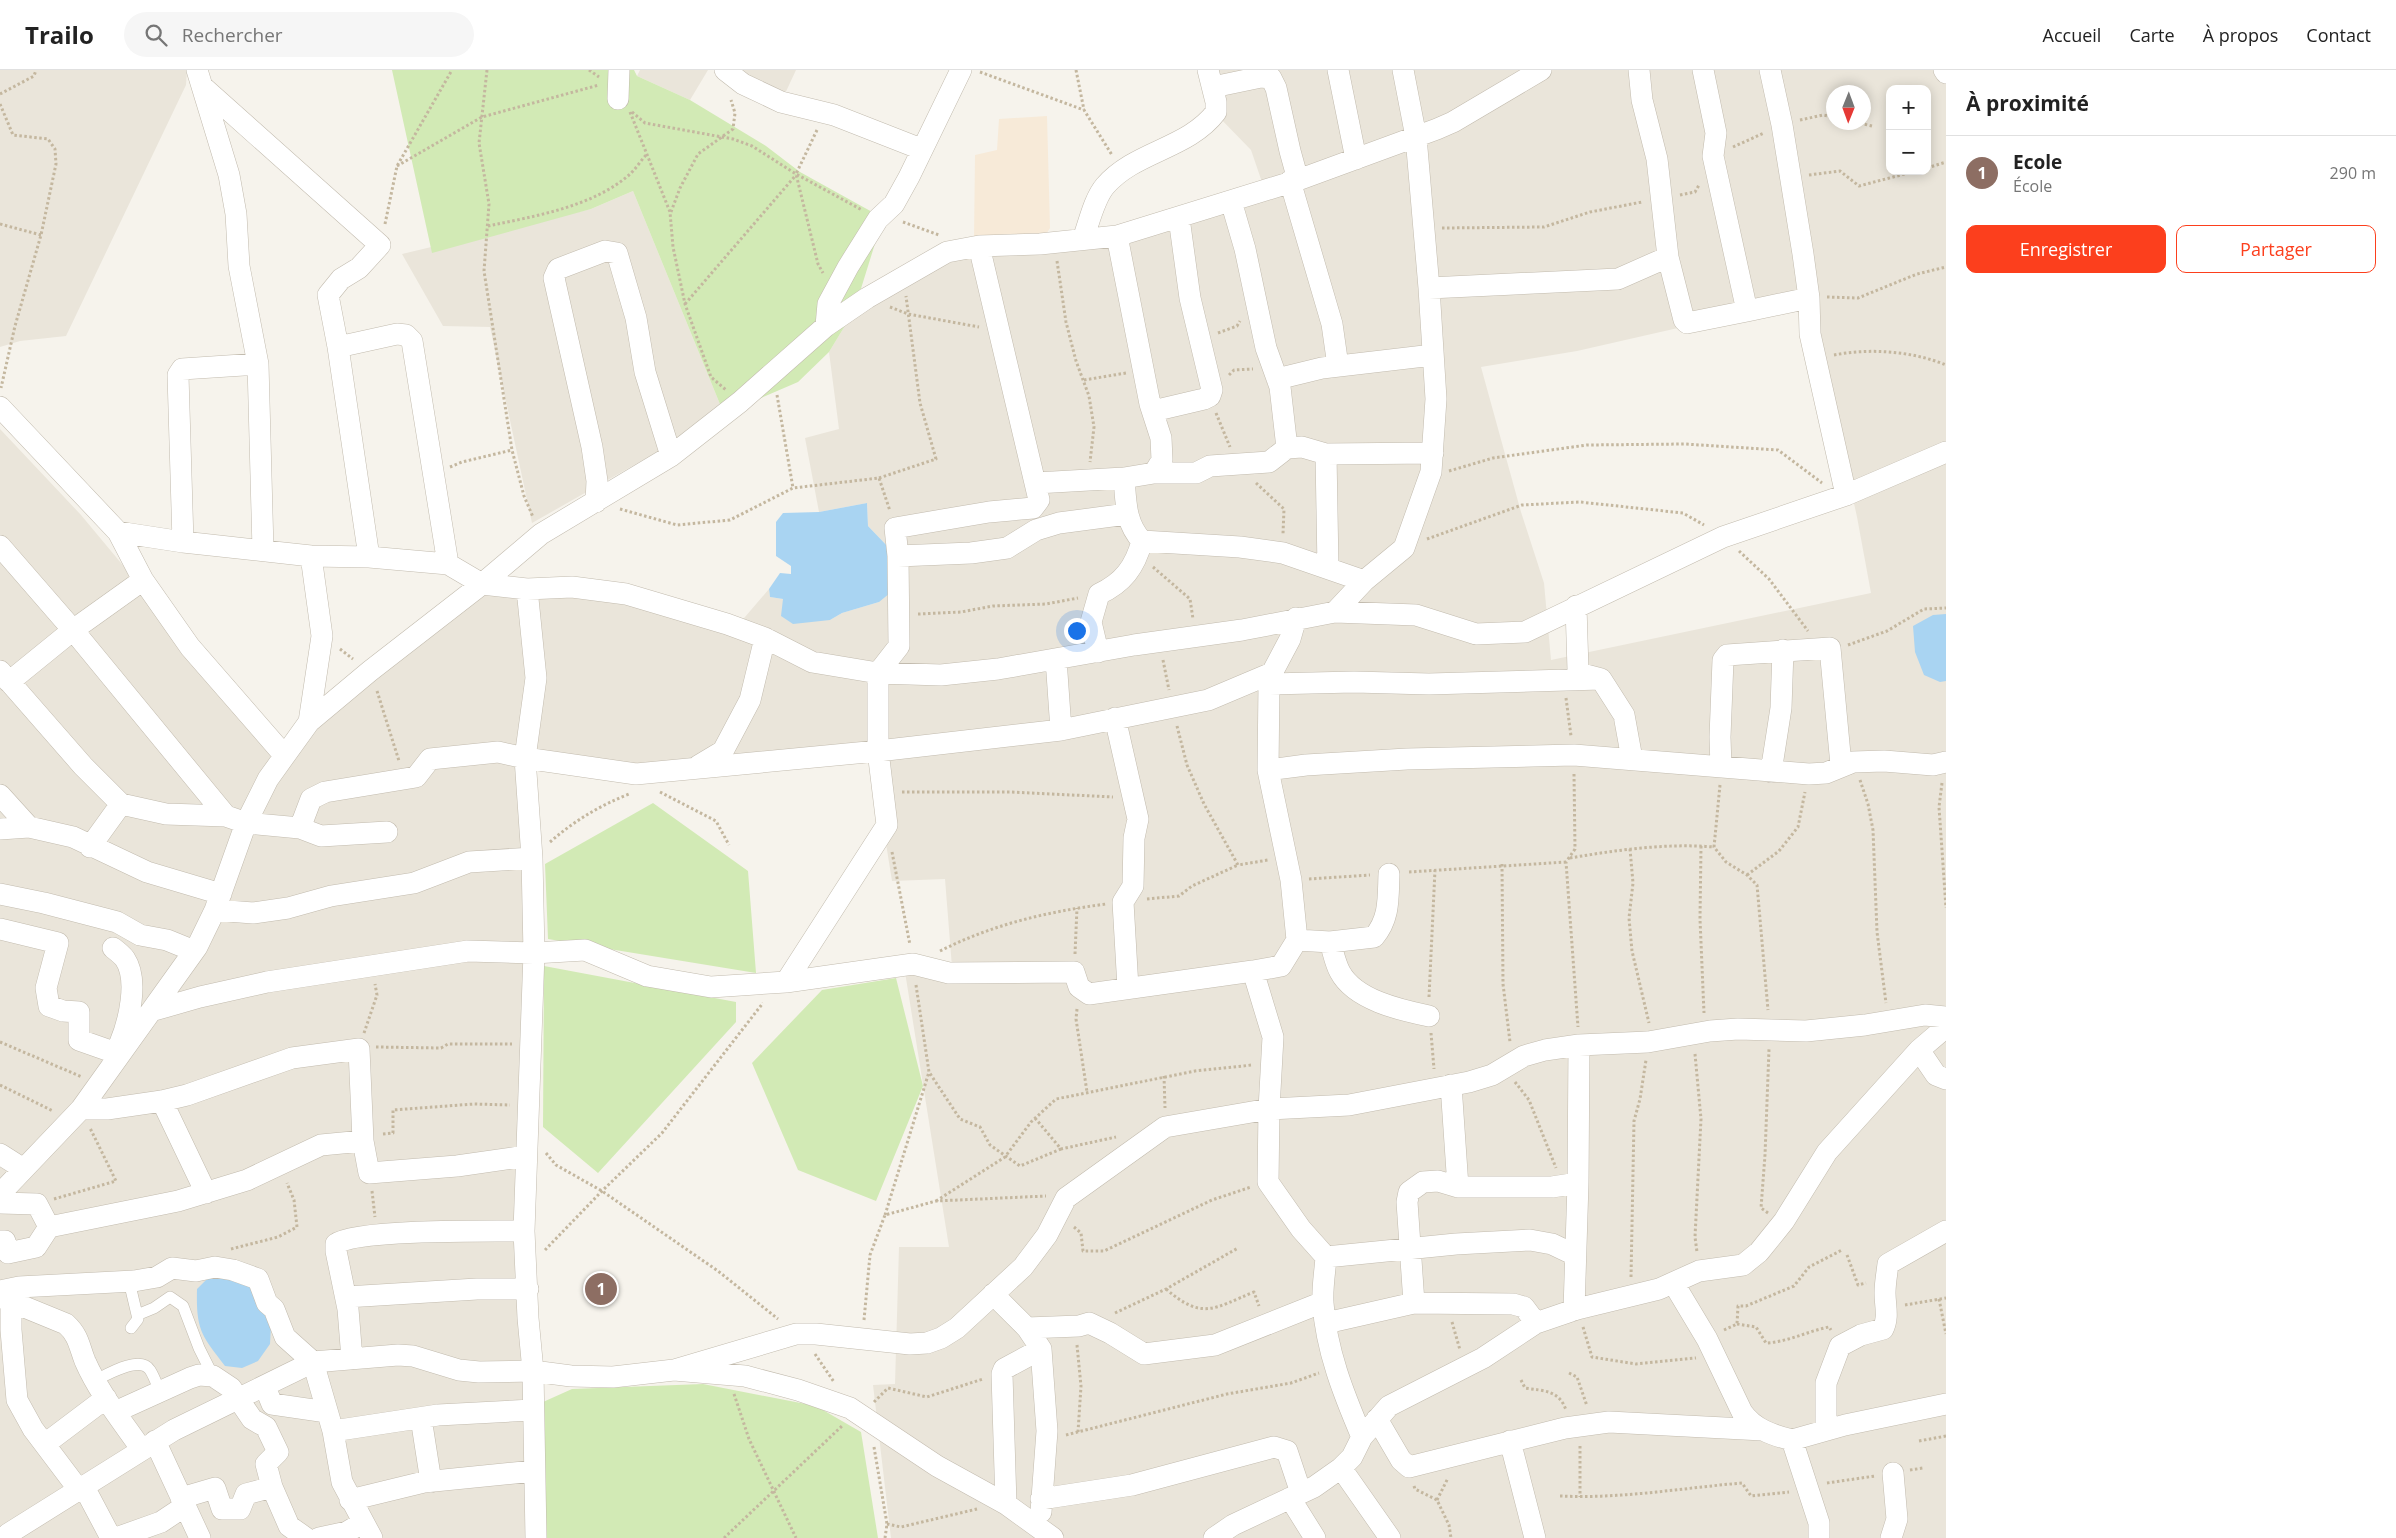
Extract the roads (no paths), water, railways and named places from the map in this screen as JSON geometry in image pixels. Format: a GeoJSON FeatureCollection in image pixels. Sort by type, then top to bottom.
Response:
{"type":"FeatureCollection","features":[{"type":"Feature","properties":{"kind":"street"},"geometry":{"type":"LineString","coordinates":[[725,70],[743,84],[781,102],[825,112],[921,149]]}},
{"type":"Feature","properties":{"kind":"street"},"geometry":{"type":"LineString","coordinates":[[826,326],[828,304],[848,267],[878,219],[894,204],[909,177],[960,70]]}},
{"type":"Feature","properties":{"kind":"street"},"geometry":{"type":"LineString","coordinates":[[1338,70],[1356,159]]}},
{"type":"Feature","properties":{"kind":"street"},"geometry":{"type":"LineString","coordinates":[[1335,612],[1364,581],[1404,548],[1430,477],[1434,453],[1436,399],[1429,288],[1416,137],[1403,70]]}},
{"type":"Feature","properties":{"kind":"street"},"geometry":{"type":"LineString","coordinates":[[0,1194],[22,1168],[76,1114],[194,951],[218,902],[236,819],[268,779],[309,722],[370,671],[482,584],[541,534],[671,456],[740,402],[826,326],[867,298],[947,252],[973,248],[1054,243],[1117,236],[1179,218],[1294,181],[1453,122],[1538,70]]}},
{"type":"Feature","properties":{"kind":"street"},"geometry":{"type":"LineString","coordinates":[[1639,70],[1642,100],[1657,159],[1668,257],[1684,320],[1687,323],[1809,298]]}},
{"type":"Feature","properties":{"kind":"street"},"geometry":{"type":"LineString","coordinates":[[1703,70],[1716,133],[1713,156],[1747,311]]}},
{"type":"Feature","properties":{"kind":"street"},"geometry":{"type":"LineString","coordinates":[[1770,70],[1791,178],[1809,298],[1810,334],[1843,496]]}},
{"type":"Feature","properties":{"kind":"street"},"geometry":{"type":"LineString","coordinates":[[200,78],[380,245],[359,268],[341,279],[328,295],[338,347],[369,557]]}},
{"type":"Feature","properties":{"kind":"street"},"geometry":{"type":"LineString","coordinates":[[200,78],[230,175],[236,214],[238,266],[258,364],[263,550]]}},
{"type":"Feature","properties":{"kind":"street"},"geometry":{"type":"LineString","coordinates":[[1083,239],[1104,187],[1121,170],[1196,131],[1211,119],[1216,112],[1211,78],[1271,78],[1276,88],[1290,151],[1294,181],[1332,324],[1338,366]]}},
{"type":"Feature","properties":{"kind":"street"},"geometry":{"type":"LineString","coordinates":[[1231,201],[1256,297],[1266,348],[1280,387],[1287,448]]}},
{"type":"Feature","properties":{"kind":"street"},"geometry":{"type":"LineString","coordinates":[[1153,412],[1204,399],[1210,396],[1212,390],[1190,298],[1179,218]]}},
{"type":"Feature","properties":{"kind":"street"},"geometry":{"type":"LineString","coordinates":[[1117,236],[1153,412],[1161,438],[1162,460],[1154,473]]}},
{"type":"Feature","properties":{"kind":"street"},"geometry":{"type":"LineString","coordinates":[[973,248],[999,331],[1036,483],[1039,500],[1033,508],[1036,530]]}},
{"type":"Feature","properties":{"kind":"street"},"geometry":{"type":"LineString","coordinates":[[596,502],[597,481],[592,447],[554,278],[558,269],[605,251],[617,253],[636,318],[645,372],[671,456]]}},
{"type":"Feature","properties":{"kind":"street"},"geometry":{"type":"LineString","coordinates":[[1429,288],[1618,279],[1668,257]]}},
{"type":"Feature","properties":{"kind":"street"},"geometry":{"type":"LineString","coordinates":[[338,347],[396,334],[406,335],[412,341],[448,564]]}},
{"type":"Feature","properties":{"kind":"street"},"geometry":{"type":"LineString","coordinates":[[1276,374],[1433,355]]}},
{"type":"Feature","properties":{"kind":"street"},"geometry":{"type":"LineString","coordinates":[[183,542],[178,375],[182,369],[194,367],[258,364]]}},
{"type":"Feature","properties":{"kind":"street"},"geometry":{"type":"LineString","coordinates":[[0,407],[118,532],[143,580],[190,647],[284,755]]}},
{"type":"Feature","properties":{"kind":"street"},"geometry":{"type":"LineString","coordinates":[[1036,483],[1124,478],[1154,473],[1196,473],[1210,466],[1269,462],[1287,448],[1302,447],[1326,454],[1434,453]]}},
{"type":"Feature","properties":{"kind":"street"},"geometry":{"type":"LineString","coordinates":[[118,532],[183,542],[311,556],[369,557],[448,564],[482,584],[527,589],[572,587],[626,594],[727,624],[765,638],[812,662],[878,673],[941,675],[998,669],[1242,630],[1296,618],[1335,612],[1416,615],[1476,634],[1525,632],[1576,606],[1723,538],[1843,496],[1946,452]]}},
{"type":"Feature","properties":{"kind":"street"},"geometry":{"type":"LineString","coordinates":[[1326,454],[1328,568]]}},
{"type":"Feature","properties":{"kind":"street"},"geometry":{"type":"LineString","coordinates":[[1124,478],[1127,514],[1139,550]]}},
{"type":"Feature","properties":{"kind":"street"},"geometry":{"type":"LineString","coordinates":[[786,982],[887,825],[878,751],[878,673],[899,646],[898,556],[895,528],[989,512],[1033,508]]}},
{"type":"Feature","properties":{"kind":"street"},"geometry":{"type":"LineString","coordinates":[[898,556],[971,553],[1007,548],[1036,530],[1059,523],[1127,514]]}},
{"type":"Feature","properties":{"kind":"street"},"geometry":{"type":"LineString","coordinates":[[0,546],[236,819]]}},
{"type":"Feature","properties":{"kind":"street"},"geometry":{"type":"LineString","coordinates":[[1139,550],[1240,546],[1282,552],[1364,581]]}},
{"type":"Feature","properties":{"kind":"street"},"geometry":{"type":"LineString","coordinates":[[1098,652],[1091,622],[1099,594],[1115,586],[1139,550]]}},
{"type":"Feature","properties":{"kind":"street"},"geometry":{"type":"LineString","coordinates":[[309,722],[322,636],[311,556]]}},
{"type":"Feature","properties":{"kind":"street"},"geometry":{"type":"LineString","coordinates":[[143,580],[5,677],[83,766],[121,804],[166,814],[236,819],[300,828],[321,836],[387,832]]}},
{"type":"Feature","properties":{"kind":"street"},"geometry":{"type":"LineString","coordinates":[[527,589],[536,678],[525,758],[532,858],[534,952],[532,1044],[528,1105],[535,1153],[524,1231],[528,1318],[533,1371],[534,1538]]}},
{"type":"Feature","properties":{"kind":"street"},"geometry":{"type":"LineString","coordinates":[[1576,606],[1578,670],[1582,674],[1601,679],[1624,714],[1632,759]]}},
{"type":"Feature","properties":{"kind":"street"},"geometry":{"type":"LineString","coordinates":[[151,1011],[200,997],[267,982],[468,951],[534,952],[585,950],[647,976],[711,987],[786,982],[913,964],[949,973],[1076,980],[1089,994],[1281,966],[1297,940],[1291,880],[1268,770],[1271,678],[1290,640],[1296,618]]}},
{"type":"Feature","properties":{"kind":"street"},"geometry":{"type":"LineString","coordinates":[[693,769],[723,750],[750,700],[765,638]]}},
{"type":"Feature","properties":{"kind":"street"},"geometry":{"type":"LineString","coordinates":[[1721,767],[1720,738],[1723,660],[1727,655],[1830,648],[1847,763]]}},
{"type":"Feature","properties":{"kind":"street"},"geometry":{"type":"LineString","coordinates":[[1771,772],[1781,708],[1783,650]]}},
{"type":"Feature","properties":{"kind":"street"},"geometry":{"type":"LineString","coordinates":[[1056,659],[1061,730]]}},
{"type":"Feature","properties":{"kind":"street"},"geometry":{"type":"LineString","coordinates":[[300,828],[311,799],[325,792],[416,776],[430,759],[498,752],[634,783],[693,769],[878,751],[1061,730],[1208,700],[1271,678],[1430,684],[1601,679]]}},
{"type":"Feature","properties":{"kind":"street"},"geometry":{"type":"LineString","coordinates":[[1115,718],[1138,819],[1134,838],[1133,886],[1123,902],[1128,988]]}},
{"type":"Feature","properties":{"kind":"street"},"geometry":{"type":"LineString","coordinates":[[1268,770],[1306,765],[1407,759],[1574,755],[1809,774],[1826,772],[1847,763],[1884,761],[1933,765],[1945,762]]}},
{"type":"Feature","properties":{"kind":"street"},"geometry":{"type":"LineString","coordinates":[[0,795],[29,827]]}},
{"type":"Feature","properties":{"kind":"street"},"geometry":{"type":"LineString","coordinates":[[90,847],[121,804]]}},
{"type":"Feature","properties":{"kind":"street"},"geometry":{"type":"LineString","coordinates":[[0,829],[29,827],[73,837],[90,847],[146,872],[218,902],[253,914],[288,908],[331,896],[414,883],[469,862],[532,858]]}},
{"type":"Feature","properties":{"kind":"street"},"geometry":{"type":"LineString","coordinates":[[1297,940],[1330,942],[1374,937],[1382,928],[1387,915],[1389,874]]}},
{"type":"Feature","properties":{"kind":"street"},"geometry":{"type":"LineString","coordinates":[[0,894],[117,922],[140,935],[166,940],[194,951]]}},
{"type":"Feature","properties":{"kind":"street"},"geometry":{"type":"LineString","coordinates":[[0,929],[58,943],[46,988],[50,1006],[63,1011],[79,1012],[79,1040],[108,1069]]}},
{"type":"Feature","properties":{"kind":"street"},"geometry":{"type":"LineString","coordinates":[[129,973],[140,935]]}},
{"type":"Feature","properties":{"kind":"street"},"geometry":{"type":"LineString","coordinates":[[1330,942],[1340,973],[1360,993],[1391,1008],[1429,1016]]}},
{"type":"Feature","properties":{"kind":"street"},"geometry":{"type":"LineString","coordinates":[[108,1069],[131,1010],[129,973],[125,959],[113,948]]}},
{"type":"Feature","properties":{"kind":"street"},"geometry":{"type":"LineString","coordinates":[[1252,971],[1273,1037],[1270,1063],[1268,1182],[1301,1229],[1326,1257],[1324,1313],[1345,1397],[1362,1437]]}},
{"type":"Feature","properties":{"kind":"street"},"geometry":{"type":"LineString","coordinates":[[674,1370],[796,1334],[816,1334],[910,1344],[927,1343],[957,1328],[1023,1267],[1047,1235],[1062,1206],[1165,1127],[1269,1109],[1349,1105],[1470,1082],[1545,1050],[1579,1045],[1651,1041],[1699,1032],[1806,1031],[1925,1015],[1946,1017]]}},
{"type":"Feature","properties":{"kind":"street"},"geometry":{"type":"LineString","coordinates":[[1214,1538],[1234,1525],[1295,1496],[1341,1468],[1352,1457],[1362,1437],[1389,1406],[1465,1367],[1536,1323],[1574,1310],[1674,1284],[1700,1271],[1743,1265],[1759,1252],[1784,1221],[1828,1152],[1919,1050],[1946,1027]]}},
{"type":"Feature","properties":{"kind":"street"},"geometry":{"type":"LineString","coordinates":[[1574,1310],[1575,1255],[1570,1184],[1579,1045]]}},
{"type":"Feature","properties":{"kind":"street"},"geometry":{"type":"LineString","coordinates":[[76,1114],[162,1101],[186,1095],[292,1058],[359,1049],[363,1141],[370,1173],[457,1166],[535,1153]]}},
{"type":"Feature","properties":{"kind":"street"},"geometry":{"type":"LineString","coordinates":[[1919,1050],[1936,1075],[1946,1079]]}},
{"type":"Feature","properties":{"kind":"street"},"geometry":{"type":"LineString","coordinates":[[1444,1086],[1458,1187]]}},
{"type":"Feature","properties":{"kind":"street"},"geometry":{"type":"LineString","coordinates":[[162,1101],[206,1193]]}},
{"type":"Feature","properties":{"kind":"street"},"geometry":{"type":"LineString","coordinates":[[0,1241],[5,1241],[8,1253],[36,1247],[49,1227],[178,1202],[247,1180],[321,1144],[363,1141]]}},
{"type":"Feature","properties":{"kind":"street"},"geometry":{"type":"LineString","coordinates":[[0,1154],[22,1168]]}},
{"type":"Feature","properties":{"kind":"street"},"geometry":{"type":"LineString","coordinates":[[1414,1303],[1407,1202],[1409,1192],[1423,1182],[1438,1181],[1458,1187],[1570,1184]]}},
{"type":"Feature","properties":{"kind":"street"},"geometry":{"type":"LineString","coordinates":[[0,1203],[37,1204],[49,1227]]}},
{"type":"Feature","properties":{"kind":"street"},"geometry":{"type":"LineString","coordinates":[[352,1359],[346,1297],[336,1251],[336,1244],[341,1240],[374,1235],[524,1231]]}},
{"type":"Feature","properties":{"kind":"street"},"geometry":{"type":"LineString","coordinates":[[1826,1430],[1826,1383],[1840,1346],[1861,1335],[1883,1329],[1888,1264],[1946,1231]]}},
{"type":"Feature","properties":{"kind":"street"},"geometry":{"type":"LineString","coordinates":[[1326,1257],[1411,1248],[1530,1240],[1552,1244],[1575,1255]]}},
{"type":"Feature","properties":{"kind":"street"},"geometry":{"type":"LineString","coordinates":[[4,1296],[19,1287],[129,1281],[157,1276],[172,1268],[196,1271],[215,1267],[233,1270],[258,1279],[267,1303],[274,1309],[285,1337],[313,1362],[330,1421],[342,1482],[367,1531],[347,1532],[319,1538]]}},
{"type":"Feature","properties":{"kind":"street"},"geometry":{"type":"LineString","coordinates":[[1674,1284],[1707,1339],[1742,1412],[1749,1422],[1763,1430],[1792,1440],[1826,1430],[1946,1404]]}},
{"type":"Feature","properties":{"kind":"street"},"geometry":{"type":"LineString","coordinates":[[46,1286],[49,1317]]}},
{"type":"Feature","properties":{"kind":"street"},"geometry":{"type":"LineString","coordinates":[[346,1297],[477,1290],[528,1290]]}},
{"type":"Feature","properties":{"kind":"street"},"geometry":{"type":"LineString","coordinates":[[993,1294],[1028,1328],[1041,1349],[1046,1439],[1042,1499],[1047,1534]]}},
{"type":"Feature","properties":{"kind":"street"},"geometry":{"type":"LineString","coordinates":[[4,1296],[66,1324],[74,1332],[85,1361],[106,1396],[149,1446],[183,1502],[200,1538]]}},
{"type":"Feature","properties":{"kind":"street"},"geometry":{"type":"LineString","coordinates":[[4,1296],[8,1395],[18,1400],[33,1429],[82,1489],[111,1538]]}},
{"type":"Feature","properties":{"kind":"street"},"geometry":{"type":"LineString","coordinates":[[1028,1328],[1084,1325],[1110,1333],[1144,1354],[1214,1345],[1265,1326],[1324,1313],[1414,1303],[1513,1304],[1524,1307],[1536,1323]]}},
{"type":"Feature","properties":{"kind":"street"},"geometry":{"type":"LineString","coordinates":[[1002,1502],[1007,1465],[1002,1380],[1004,1370],[1041,1349]]}},
{"type":"Feature","properties":{"kind":"street"},"geometry":{"type":"LineString","coordinates":[[5,1538],[8,1534],[149,1446],[213,1409],[265,1387],[313,1362],[398,1355],[414,1356],[459,1370],[533,1371],[571,1376],[614,1376],[674,1370],[728,1374],[745,1376],[798,1390],[859,1415],[937,1466],[1002,1502],[1047,1534]]}},
{"type":"Feature","properties":{"kind":"street"},"geometry":{"type":"LineString","coordinates":[[45,1444],[106,1396],[160,1392],[199,1375],[213,1376],[231,1388],[252,1419],[266,1427],[278,1452],[266,1464],[272,1487],[288,1526],[306,1538]]}},
{"type":"Feature","properties":{"kind":"street"},"geometry":{"type":"LineString","coordinates":[[265,1387],[272,1404],[330,1421],[421,1418],[532,1410]]}},
{"type":"Feature","properties":{"kind":"street"},"geometry":{"type":"LineString","coordinates":[[421,1418],[431,1482]]}},
{"type":"Feature","properties":{"kind":"street"},"geometry":{"type":"LineString","coordinates":[[1377,1419],[1406,1465],[1416,1466],[1580,1425],[1609,1422],[1763,1430]]}},
{"type":"Feature","properties":{"kind":"street"},"geometry":{"type":"LineString","coordinates":[[1792,1440],[1819,1523],[1819,1538]]}},
{"type":"Feature","properties":{"kind":"street"},"geometry":{"type":"LineString","coordinates":[[1510,1441],[1535,1538]]}},
{"type":"Feature","properties":{"kind":"street"},"geometry":{"type":"LineString","coordinates":[[1042,1499],[1132,1485],[1198,1469],[1274,1447],[1288,1451],[1295,1496],[1315,1538]]}},
{"type":"Feature","properties":{"kind":"street"},"geometry":{"type":"LineString","coordinates":[[1341,1468],[1390,1538]]}},
{"type":"Feature","properties":{"kind":"street"},"geometry":{"type":"LineString","coordinates":[[350,1500],[431,1482],[534,1472]]}},
{"type":"Feature","properties":{"kind":"street"},"geometry":{"type":"LineString","coordinates":[[1891,1538],[1897,1519],[1893,1473]]}},
{"type":"Feature","properties":{"kind":"street"},"geometry":{"type":"LineString","coordinates":[[116,1538],[161,1522],[183,1502],[215,1488],[222,1509],[240,1509],[246,1494],[272,1487]]}},
{"type":"Feature","properties":{"kind":"lane"},"geometry":{"type":"LineString","coordinates":[[129,1281],[138,1319],[131,1328]]}},
{"type":"Feature","properties":{"kind":"lane"},"geometry":{"type":"LineString","coordinates":[[137,1315],[154,1308],[170,1297],[184,1306],[199,1348],[213,1376]]}},
{"type":"Feature","properties":{"kind":"lane"},"geometry":{"type":"LineString","coordinates":[[106,1396],[133,1364],[145,1365],[150,1370],[160,1392]]}},
{"type":"Feature","properties":{"kind":"water"},"geometry":{"type":"Polygon","coordinates":[[[867,503],[868,526],[892,551],[895,589],[879,602],[842,613],[830,620],[793,624],[781,616],[783,599],[770,597],[769,589],[780,573],[791,574],[791,566],[776,556],[776,522],[783,513],[819,512],[867,503]]]}},
{"type":"Feature","properties":{"kind":"water"},"geometry":{"type":"Polygon","coordinates":[[[1946,614],[1946,681],[1940,682],[1924,675],[1915,652],[1913,626],[1933,615],[1946,614]]]}},
{"type":"Feature","properties":{"kind":"water"},"geometry":{"type":"Polygon","coordinates":[[[207,1279],[238,1279],[253,1288],[271,1326],[270,1344],[258,1361],[242,1368],[225,1366],[205,1339],[199,1323],[197,1289],[207,1279]]]}},
{"type":"Feature","properties":{"kind":"place","name":"Ecole"},"geometry":{"type":"Point","coordinates":[601,1289]}}]}
